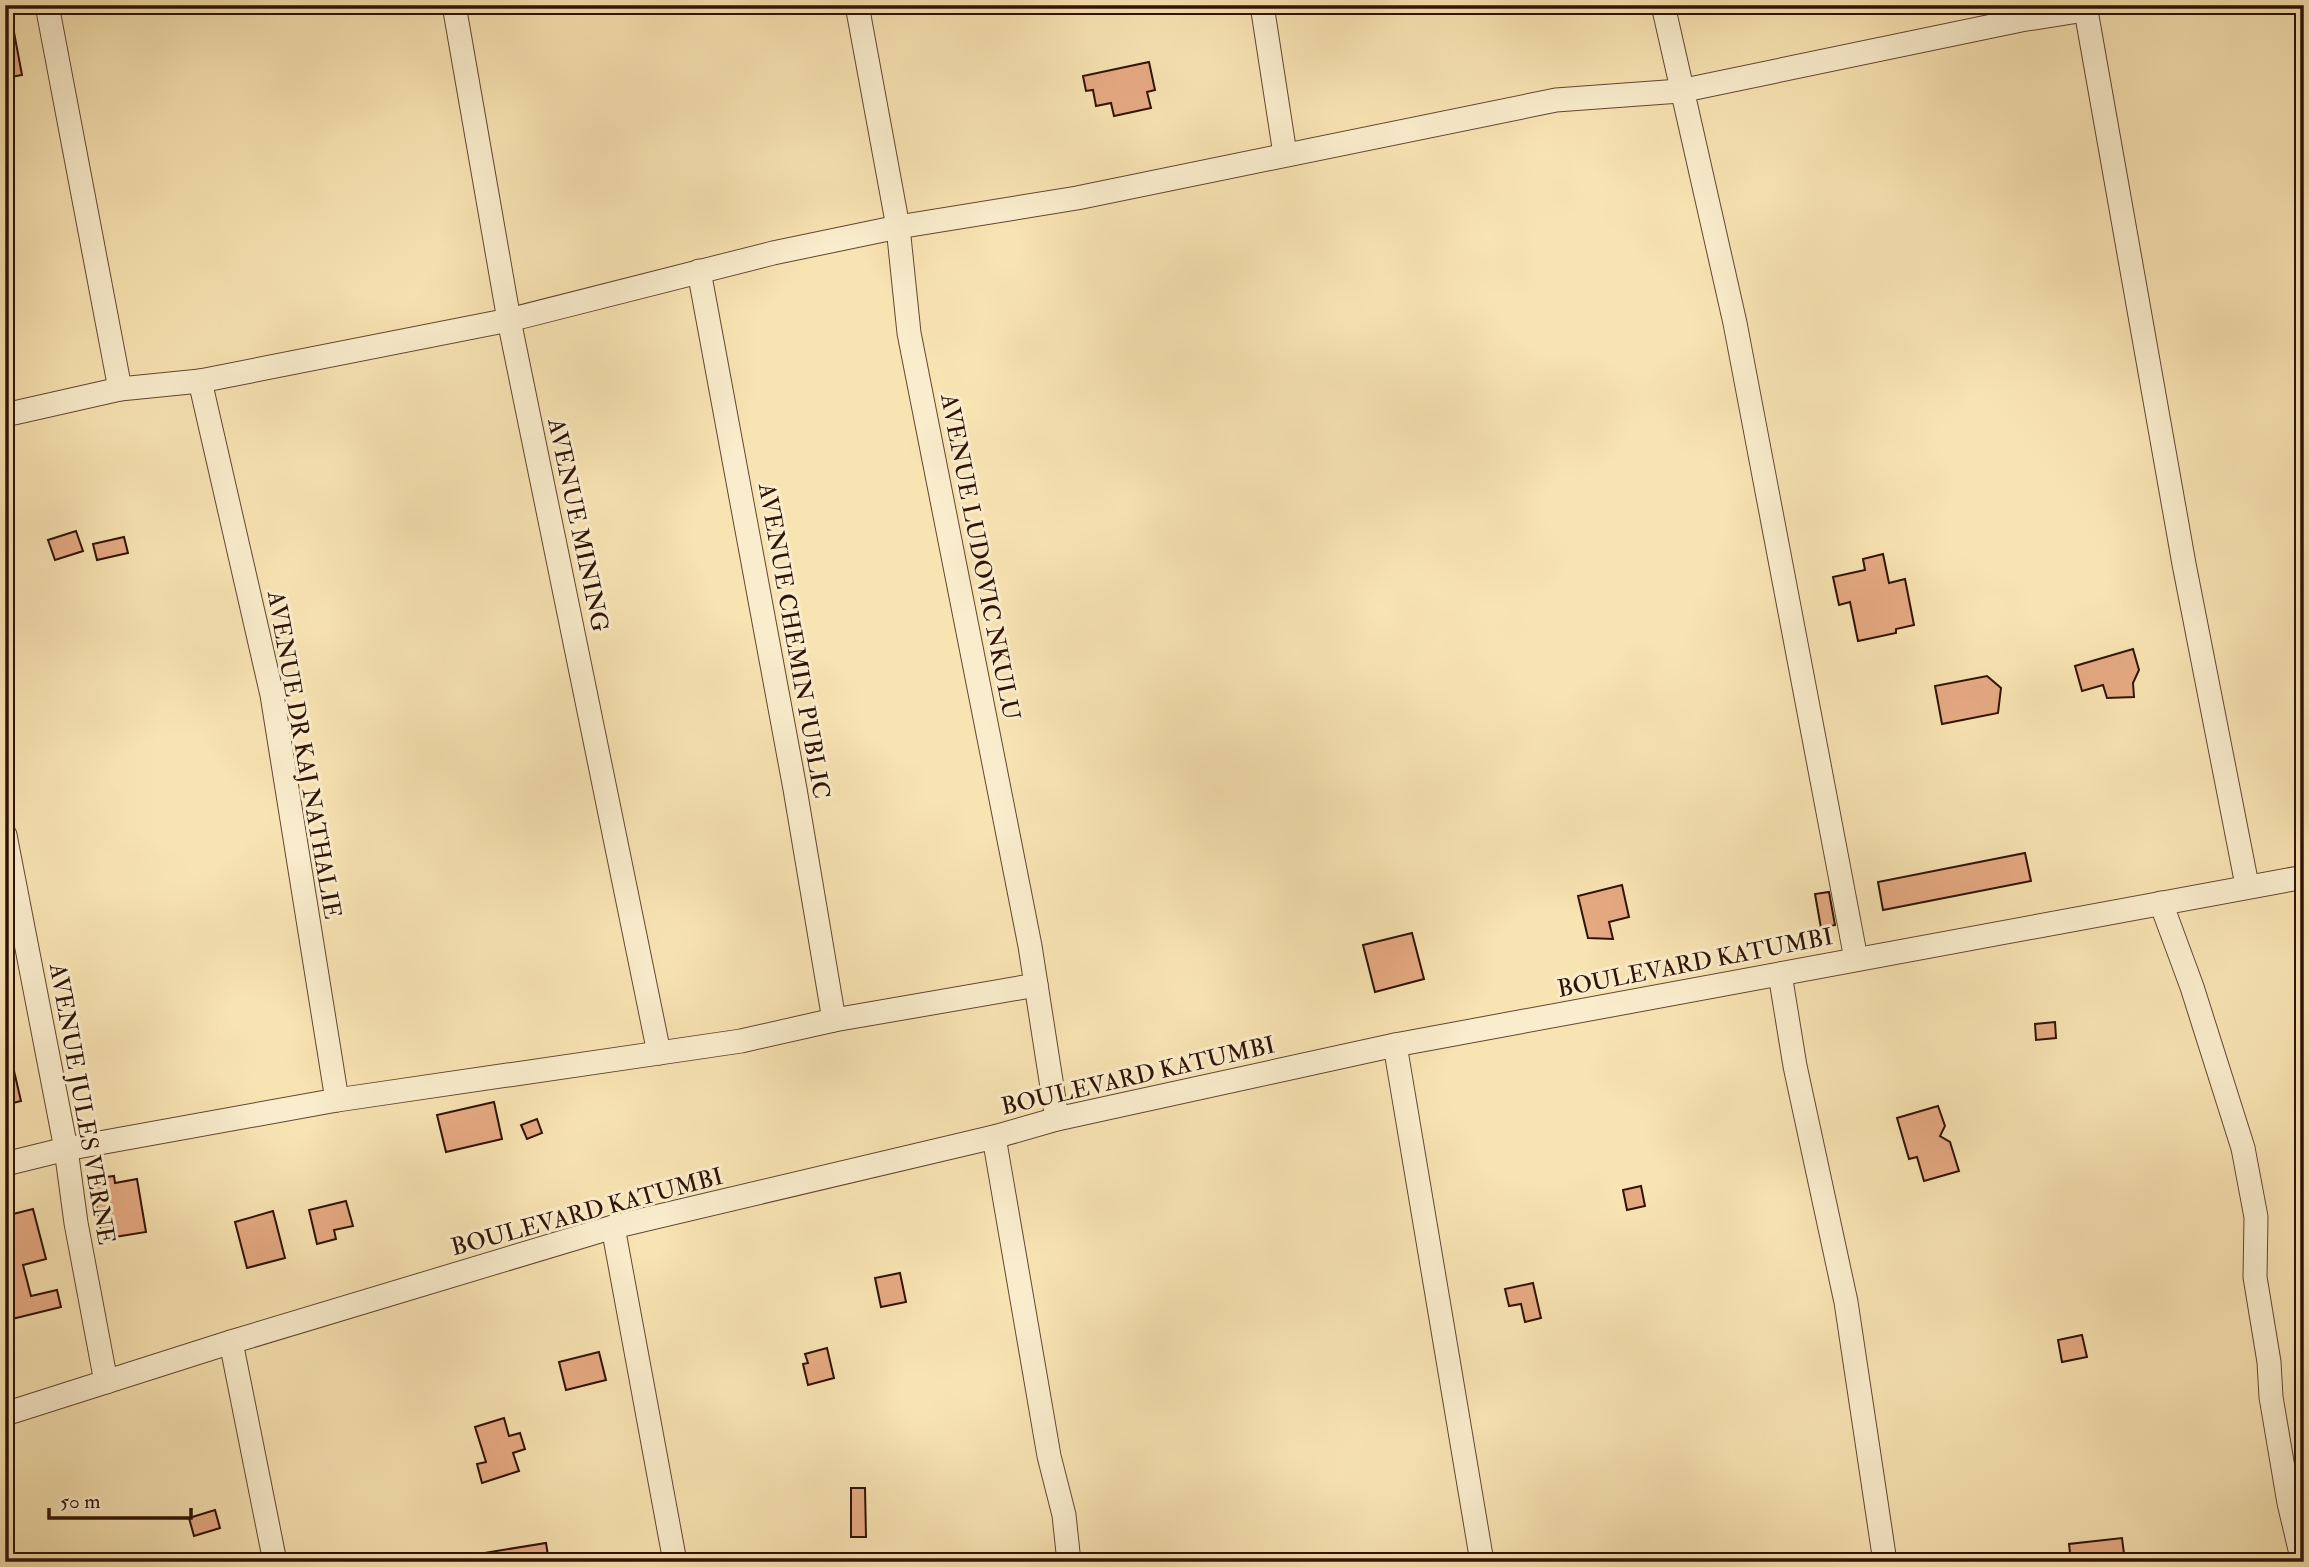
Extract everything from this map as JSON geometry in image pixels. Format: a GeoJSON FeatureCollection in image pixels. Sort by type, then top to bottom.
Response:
{"type":"FeatureCollection","features":[{"type":"Feature","properties":{"kind":"street"},"geometry":{"type":"LineString","coordinates":[[47,5],[120,389]]}},
{"type":"Feature","properties":{"kind":"street","name":"AVENUE MINING"},"geometry":{"type":"LineString","coordinates":[[454,5],[509,320],[659,1053]]}},
{"type":"Feature","properties":{"kind":"street","name":"AVENUE LUDOVIC NKULU"},"geometry":{"type":"LineString","coordinates":[[857,5],[898,227],[909,333],[1036,985],[1057,1119]]}},
{"type":"Feature","properties":{"kind":"street"},"geometry":{"type":"LineString","coordinates":[[1262,5],[1285,154]]}},
{"type":"Feature","properties":{"kind":"street"},"geometry":{"type":"LineString","coordinates":[[1663,5],[1680,91],[1735,323],[1856,959]]}},
{"type":"Feature","properties":{"kind":"street"},"geometry":{"type":"LineString","coordinates":[[5,415],[120,389],[200,381],[509,320],[699,271],[898,227],[1077,198],[1556,100],[1680,91],[2085,8],[2184,564],[2247,885]]}},
{"type":"Feature","properties":{"kind":"street","name":"AVENUE CHEMIN PUBLIC"},"geometry":{"type":"LineString","coordinates":[[699,271],[793,775],[834,1020]]}},
{"type":"Feature","properties":{"kind":"street","name":"AVENUE DR KAJ NATHALIE"},"geometry":{"type":"LineString","coordinates":[[200,381],[272,695],[337,1100]]}},
{"type":"Feature","properties":{"kind":"street","name":"AVENUE JULES VERNE"},"geometry":{"type":"LineString","coordinates":[[5,835],[66,1149],[76,1223],[106,1382]]}},
{"type":"Feature","properties":{"kind":"street","name":"BOULEVARD KATUMBI"},"geometry":{"type":"LineString","coordinates":[[5,1414],[231,1342],[613,1227],[994,1137],[1057,1119],[1395,1045],[2247,885],[2304,877]]}},
{"type":"Feature","properties":{"kind":"street"},"geometry":{"type":"LineString","coordinates":[[2161,903],[2192,988],[2243,1148],[2256,1217],[2255,1277],[2269,1362],[2271,1398],[2289,1503],[2303,1562]]}},
{"type":"Feature","properties":{"kind":"street"},"geometry":{"type":"LineString","coordinates":[[1780,974],[1795,1066],[1846,1302],[1885,1562]]}},
{"type":"Feature","properties":{"kind":"street"},"geometry":{"type":"LineString","coordinates":[[5,1164],[66,1149],[337,1100],[741,1041],[834,1020],[1036,985]]}},
{"type":"Feature","properties":{"kind":"street"},"geometry":{"type":"LineString","coordinates":[[1395,1045],[1482,1562]]}},
{"type":"Feature","properties":{"kind":"street"},"geometry":{"type":"LineString","coordinates":[[994,1137],[1049,1457],[1064,1515],[1069,1562]]}},
{"type":"Feature","properties":{"kind":"street"},"geometry":{"type":"LineString","coordinates":[[613,1227],[675,1562]]}},
{"type":"Feature","properties":{"kind":"street"},"geometry":{"type":"LineString","coordinates":[[231,1342],[275,1562]]}},
{"type":"Feature","properties":{"kind":"building"},"geometry":{"type":"Polygon","coordinates":[[[5,27],[13,27],[22,75],[5,78],[5,27]]]}},
{"type":"Feature","properties":{"kind":"building"},"geometry":{"type":"Polygon","coordinates":[[[1149,62],[1155,90],[1147,92],[1151,108],[1114,116],[1111,103],[1096,106],[1093,90],[1086,91],[1083,76],[1149,62]]]}},
{"type":"Feature","properties":{"kind":"building"},"geometry":{"type":"Polygon","coordinates":[[[76,531],[83,551],[55,560],[48,540],[76,531]]]}},
{"type":"Feature","properties":{"kind":"building"},"geometry":{"type":"Polygon","coordinates":[[[124,537],[128,553],[97,560],[93,544],[124,537]]]}},
{"type":"Feature","properties":{"kind":"building"},"geometry":{"type":"Polygon","coordinates":[[[1883,554],[1889,583],[1905,579],[1914,625],[1896,629],[1896,633],[1858,641],[1850,602],[1839,605],[1833,577],[1865,570],[1863,559],[1883,554]]]}},
{"type":"Feature","properties":{"kind":"building"},"geometry":{"type":"Polygon","coordinates":[[[2133,649],[2139,670],[2133,683],[2134,697],[2107,698],[2103,685],[2082,691],[2075,666],[2133,649]]]}},
{"type":"Feature","properties":{"kind":"building"},"geometry":{"type":"Polygon","coordinates":[[[1987,676],[2001,688],[1998,713],[1942,724],[1935,686],[1987,676]]]}},
{"type":"Feature","properties":{"kind":"building"},"geometry":{"type":"Polygon","coordinates":[[[2025,853],[2031,881],[1883,910],[1878,882],[2025,853]]]}},
{"type":"Feature","properties":{"kind":"building"},"geometry":{"type":"Polygon","coordinates":[[[1622,885],[1629,917],[1609,922],[1613,939],[1588,938],[1578,896],[1622,885]]]}},
{"type":"Feature","properties":{"kind":"building"},"geometry":{"type":"Polygon","coordinates":[[[1829,892],[1835,925],[1821,928],[1815,894],[1829,892]]]}},
{"type":"Feature","properties":{"kind":"building"},"geometry":{"type":"Polygon","coordinates":[[[1412,933],[1424,979],[1375,992],[1363,945],[1412,933]]]}},
{"type":"Feature","properties":{"kind":"building"},"geometry":{"type":"Polygon","coordinates":[[[2055,1022],[2056,1038],[2036,1040],[2035,1024],[2055,1022]]]}},
{"type":"Feature","properties":{"kind":"building"},"geometry":{"type":"Polygon","coordinates":[[[5,1058],[11,1058],[21,1101],[5,1105],[5,1058]]]}},
{"type":"Feature","properties":{"kind":"building"},"geometry":{"type":"Polygon","coordinates":[[[494,1102],[502,1139],[446,1152],[437,1115],[494,1102]]]}},
{"type":"Feature","properties":{"kind":"building"},"geometry":{"type":"Polygon","coordinates":[[[1938,1106],[1945,1126],[1940,1136],[1950,1142],[1959,1171],[1924,1181],[1917,1157],[1909,1159],[1897,1118],[1938,1106]]]}},
{"type":"Feature","properties":{"kind":"building"},"geometry":{"type":"Polygon","coordinates":[[[537,1119],[542,1133],[527,1139],[521,1125],[537,1119]]]}},
{"type":"Feature","properties":{"kind":"building"},"geometry":{"type":"Polygon","coordinates":[[[114,1176],[115,1183],[137,1179],[146,1232],[102,1239],[92,1179],[114,1176]]]}},
{"type":"Feature","properties":{"kind":"building"},"geometry":{"type":"Polygon","coordinates":[[[1641,1186],[1645,1206],[1627,1210],[1623,1190],[1641,1186]]]}},
{"type":"Feature","properties":{"kind":"building"},"geometry":{"type":"Polygon","coordinates":[[[346,1201],[353,1226],[334,1230],[336,1239],[317,1244],[309,1210],[346,1201]]]}},
{"type":"Feature","properties":{"kind":"building"},"geometry":{"type":"Polygon","coordinates":[[[33,1209],[46,1259],[23,1265],[31,1296],[57,1290],[61,1307],[12,1319],[5,1292],[5,1216],[33,1209]]]}},
{"type":"Feature","properties":{"kind":"building"},"geometry":{"type":"Polygon","coordinates":[[[273,1211],[285,1258],[247,1268],[235,1222],[273,1211]]]}},
{"type":"Feature","properties":{"kind":"building"},"geometry":{"type":"Polygon","coordinates":[[[900,1273],[906,1302],[881,1307],[875,1278],[900,1273]]]}},
{"type":"Feature","properties":{"kind":"building"},"geometry":{"type":"Polygon","coordinates":[[[1533,1283],[1541,1318],[1525,1322],[1521,1304],[1509,1306],[1505,1289],[1533,1283]]]}},
{"type":"Feature","properties":{"kind":"building"},"geometry":{"type":"Polygon","coordinates":[[[2082,1335],[2087,1357],[2062,1362],[2058,1340],[2082,1335]]]}},
{"type":"Feature","properties":{"kind":"building"},"geometry":{"type":"Polygon","coordinates":[[[827,1348],[834,1378],[808,1385],[803,1364],[808,1363],[805,1354],[827,1348]]]}},
{"type":"Feature","properties":{"kind":"building"},"geometry":{"type":"Polygon","coordinates":[[[599,1352],[606,1380],[566,1390],[559,1362],[599,1352]]]}},
{"type":"Feature","properties":{"kind":"building"},"geometry":{"type":"Polygon","coordinates":[[[504,1418],[509,1436],[520,1433],[525,1449],[513,1453],[519,1471],[482,1483],[477,1464],[486,1462],[475,1427],[504,1418]]]}},
{"type":"Feature","properties":{"kind":"building"},"geometry":{"type":"Polygon","coordinates":[[[851,1488],[865,1488],[866,1537],[851,1537],[851,1488]]]}},
{"type":"Feature","properties":{"kind":"building"},"geometry":{"type":"Polygon","coordinates":[[[215,1510],[220,1528],[194,1536],[189,1518],[215,1510]]]}},
{"type":"Feature","properties":{"kind":"building"},"geometry":{"type":"Polygon","coordinates":[[[2122,1538],[2125,1562],[2071,1562],[2069,1544],[2122,1538]]]}},
{"type":"Feature","properties":{"kind":"building"},"geometry":{"type":"Polygon","coordinates":[[[546,1543],[549,1562],[485,1562],[484,1553],[546,1543]]]}}]}
